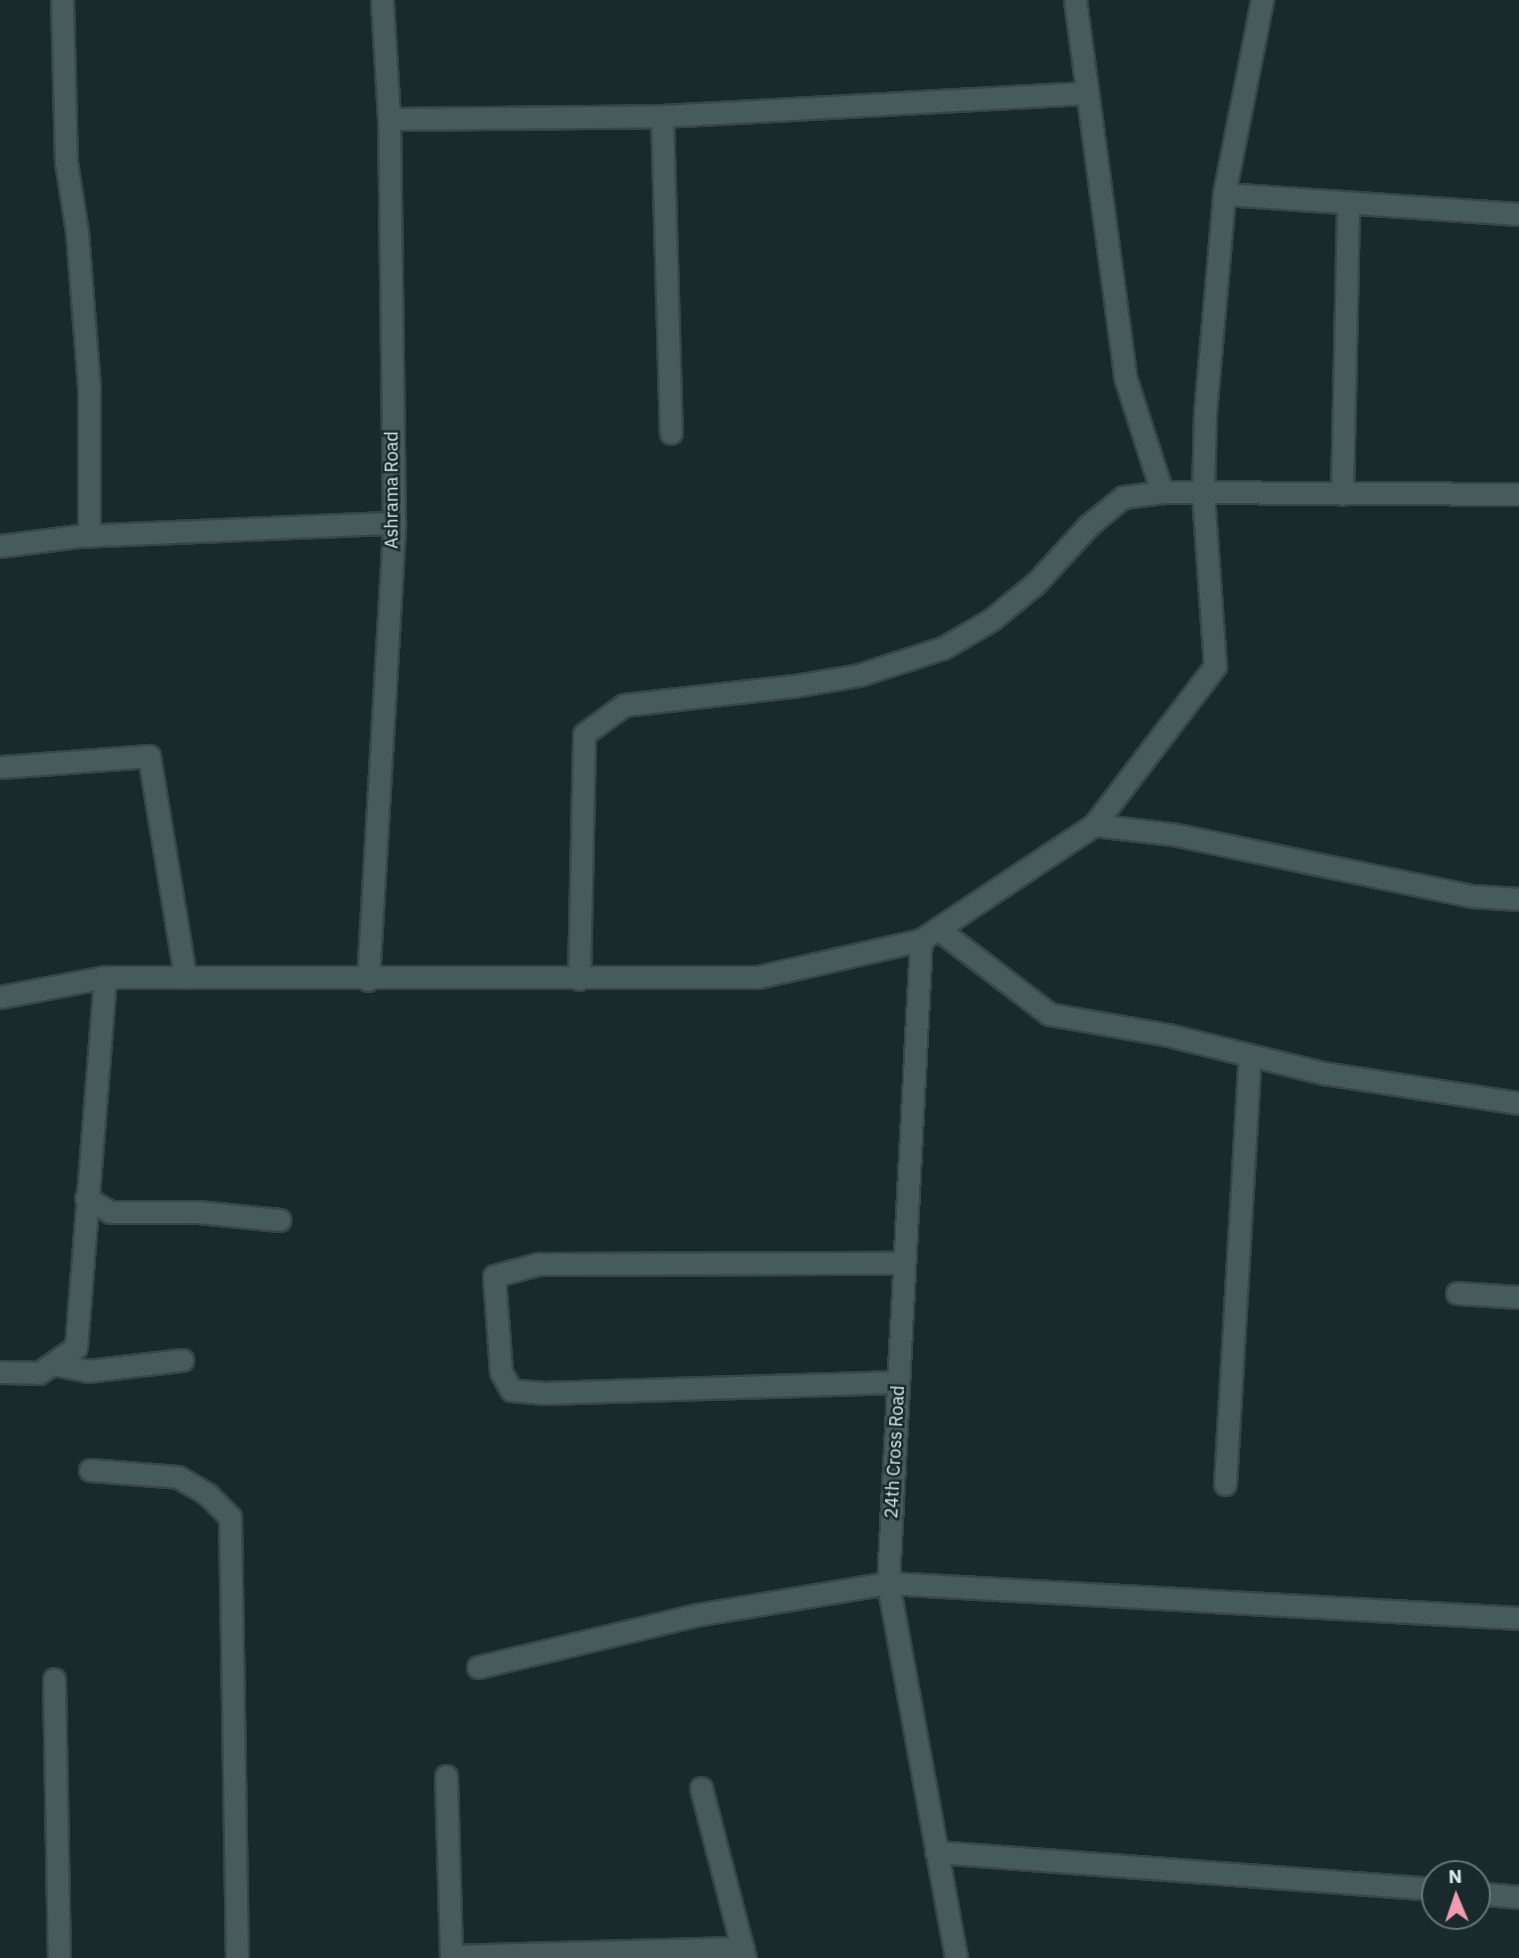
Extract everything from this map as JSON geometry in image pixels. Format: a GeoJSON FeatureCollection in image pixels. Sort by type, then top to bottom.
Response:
{"type":"FeatureCollection","features":[{"type":"Feature","properties":{"kind":"street"},"geometry":{"type":"LineString","coordinates":[[62,0],[66,162],[77,232],[89,389],[89,536]]}},
{"type":"Feature","properties":{"kind":"street","name":"Ashrama Road"},"geometry":{"type":"LineString","coordinates":[[368,980],[394,523],[389,119],[382,0]]}},
{"type":"Feature","properties":{"kind":"street"},"geometry":{"type":"LineString","coordinates":[[1075,0],[1085,93],[1125,377],[1162,492]]}},
{"type":"Feature","properties":{"kind":"street"},"geometry":{"type":"LineString","coordinates":[[0,998],[105,976],[368,980],[758,977],[930,934],[1094,825],[1215,666],[1203,494],[1205,413],[1224,194],[1262,0]]}},
{"type":"Feature","properties":{"kind":"street"},"geometry":{"type":"LineString","coordinates":[[389,119],[662,116],[1085,93]]}},
{"type":"Feature","properties":{"kind":"street"},"geometry":{"type":"LineString","coordinates":[[662,116],[671,433]]}},
{"type":"Feature","properties":{"kind":"street"},"geometry":{"type":"LineString","coordinates":[[1224,194],[1519,214]]}},
{"type":"Feature","properties":{"kind":"street"},"geometry":{"type":"LineString","coordinates":[[1342,494],[1348,202]]}},
{"type":"Feature","properties":{"kind":"street"},"geometry":{"type":"LineString","coordinates":[[579,979],[584,734],[624,705],[794,687],[859,675],[943,648],[990,620],[1037,583],[1089,525],[1123,497],[1162,492],[1519,494]]}},
{"type":"Feature","properties":{"kind":"street"},"geometry":{"type":"LineString","coordinates":[[0,546],[89,536],[394,523]]}},
{"type":"Feature","properties":{"kind":"street"},"geometry":{"type":"LineString","coordinates":[[0,767],[149,756],[185,977]]}},
{"type":"Feature","properties":{"kind":"street"},"geometry":{"type":"LineString","coordinates":[[1094,825],[1172,834],[1472,896],[1519,899]]}},
{"type":"Feature","properties":{"kind":"street"},"geometry":{"type":"LineString","coordinates":[[930,934],[1049,1014],[1323,1073],[1519,1103]]}},
{"type":"Feature","properties":{"kind":"street","name":"24th Cross Road"},"geometry":{"type":"LineString","coordinates":[[930,934],[904,1263],[888,1583],[956,1958]]}},
{"type":"Feature","properties":{"kind":"street"},"geometry":{"type":"LineString","coordinates":[[0,1372],[39,1373],[76,1347],[105,976]]}},
{"type":"Feature","properties":{"kind":"street"},"geometry":{"type":"LineString","coordinates":[[1225,1484],[1250,1056]]}},
{"type":"Feature","properties":{"kind":"street"},"geometry":{"type":"LineString","coordinates":[[86,1198],[110,1212],[198,1212],[280,1220]]}},
{"type":"Feature","properties":{"kind":"street"},"geometry":{"type":"LineString","coordinates":[[898,1382],[544,1393],[511,1390],[501,1372],[494,1276],[538,1264],[904,1263]]}},
{"type":"Feature","properties":{"kind":"street"},"geometry":{"type":"LineString","coordinates":[[1457,1293],[1519,1297]]}},
{"type":"Feature","properties":{"kind":"street"},"geometry":{"type":"LineString","coordinates":[[53,1364],[88,1371],[181,1360]]}},
{"type":"Feature","properties":{"kind":"street"},"geometry":{"type":"LineString","coordinates":[[90,1469],[178,1477],[207,1494],[230,1517],[237,1958]]}},
{"type":"Feature","properties":{"kind":"street"},"geometry":{"type":"LineString","coordinates":[[478,1668],[696,1615],[888,1583],[1519,1618]]}},
{"type":"Feature","properties":{"kind":"street"},"geometry":{"type":"LineString","coordinates":[[54,1679],[59,1958]]}},
{"type":"Feature","properties":{"kind":"street"},"geometry":{"type":"LineString","coordinates":[[446,1776],[451,1957],[744,1953],[701,1788]]}},
{"type":"Feature","properties":{"kind":"street"},"geometry":{"type":"LineString","coordinates":[[936,1852],[1421,1888]]}},
{"type":"Feature","properties":{"kind":"street"},"geometry":{"type":"LineString","coordinates":[[1491,1894],[1519,1897]]}}]}
